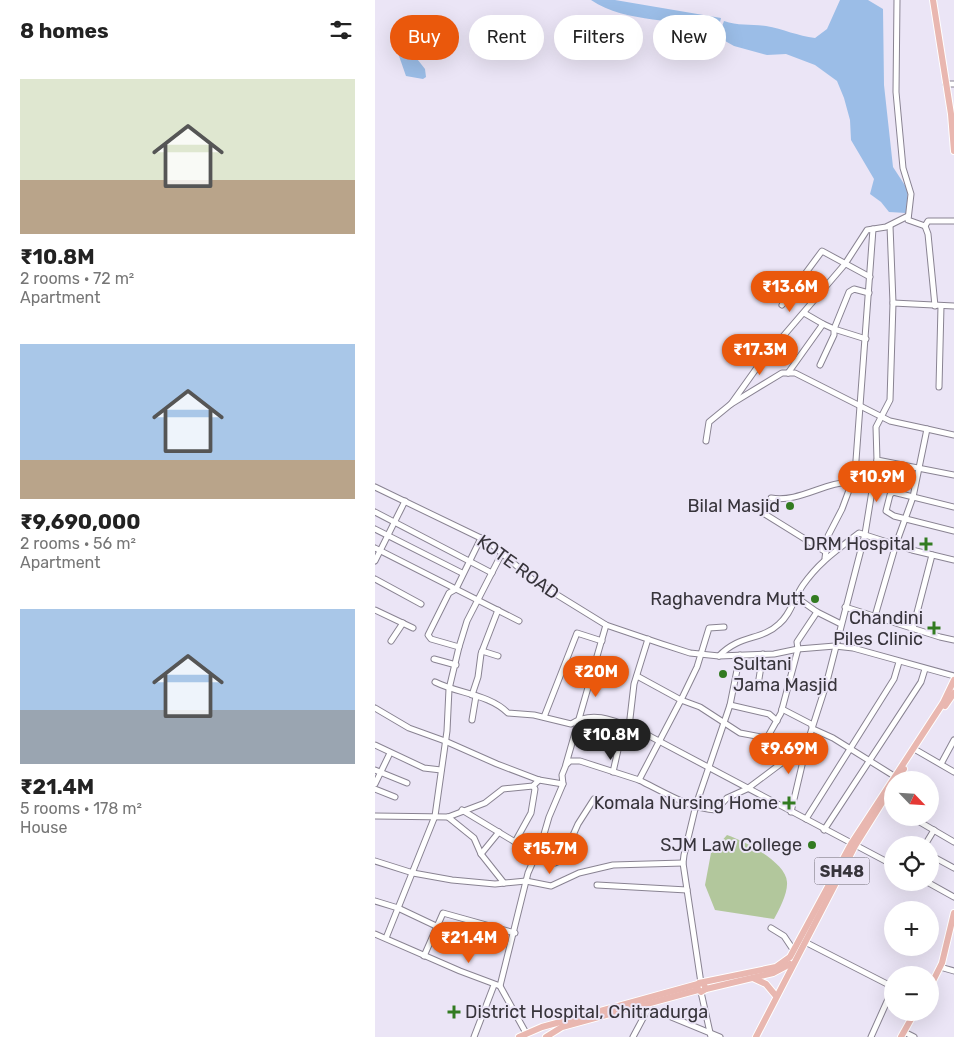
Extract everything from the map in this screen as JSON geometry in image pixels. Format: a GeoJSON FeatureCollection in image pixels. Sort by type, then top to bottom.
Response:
{"type":"FeatureCollection","features":[{"type":"Feature","properties":{"kind":"main road"},"geometry":{"type":"LineString","coordinates":[[933,0],[954,140],[954,152]]}},
{"type":"Feature","properties":{"kind":"main road","name":"SH48"},"geometry":{"type":"LineString","coordinates":[[899,771],[943,703],[954,677]]}},
{"type":"Feature","properties":{"kind":"main road","name":"SH48"},"geometry":{"type":"LineString","coordinates":[[900,771],[954,693]]}},
{"type":"Feature","properties":{"kind":"main road","name":"SH48"},"geometry":{"type":"LineString","coordinates":[[548,1036],[562,1027],[776,967],[794,955],[853,845],[884,796]]}},
{"type":"Feature","properties":{"kind":"main road","name":"SH48"},"geometry":{"type":"LineString","coordinates":[[701,987],[781,971],[805,942],[853,845],[884,799]]}},
{"type":"Feature","properties":{"kind":"main road"},"geometry":{"type":"LineString","coordinates":[[940,967],[954,913]]}},
{"type":"Feature","properties":{"kind":"main road"},"geometry":{"type":"LineString","coordinates":[[756,1037],[794,955]]}},
{"type":"Feature","properties":{"kind":"main road"},"geometry":{"type":"LineString","coordinates":[[753,978],[769,987],[776,996]]}},
{"type":"Feature","properties":{"kind":"main road","name":"SH48"},"geometry":{"type":"LineString","coordinates":[[521,1036],[547,1026],[644,1004]]}},
{"type":"Feature","properties":{"kind":"main road"},"geometry":{"type":"LineString","coordinates":[[903,1034],[910,1021]]}},
{"type":"Feature","properties":{"kind":"main road","name":"SH48"},"geometry":{"type":"LineString","coordinates":[[547,1026],[551,1030],[548,1036]]}},
{"type":"Feature","properties":{"kind":"street"},"geometry":{"type":"LineString","coordinates":[[897,0],[896,92],[903,168],[911,194],[908,220],[925,226]]}},
{"type":"Feature","properties":{"kind":"street"},"geometry":{"type":"LineString","coordinates":[[946,84],[954,84]]}},
{"type":"Feature","properties":{"kind":"street"},"geometry":{"type":"LineString","coordinates":[[731,404],[761,362],[845,264],[867,230],[890,226],[908,216]]}},
{"type":"Feature","properties":{"kind":"street"},"geometry":{"type":"LineString","coordinates":[[925,226],[928,221],[954,221]]}},
{"type":"Feature","properties":{"kind":"street"},"geometry":{"type":"LineString","coordinates":[[791,812],[807,744],[813,728],[865,534],[877,460],[876,427],[890,400],[893,303],[890,226]]}},
{"type":"Feature","properties":{"kind":"street"},"geometry":{"type":"LineString","coordinates":[[925,226],[928,234],[938,306],[939,387]]}},
{"type":"Feature","properties":{"kind":"street"},"geometry":{"type":"LineString","coordinates":[[825,558],[828,536],[854,482],[873,229]]}},
{"type":"Feature","properties":{"kind":"street"},"geometry":{"type":"LineString","coordinates":[[782,306],[822,251],[870,277]]}},
{"type":"Feature","properties":{"kind":"street"},"geometry":{"type":"LineString","coordinates":[[820,365],[834,335],[834,329],[849,292],[854,289],[869,293]]}},
{"type":"Feature","properties":{"kind":"street"},"geometry":{"type":"LineString","coordinates":[[893,303],[954,306]]}},
{"type":"Feature","properties":{"kind":"street"},"geometry":{"type":"LineString","coordinates":[[804,313],[834,329],[866,339]]}},
{"type":"Feature","properties":{"kind":"street"},"geometry":{"type":"LineString","coordinates":[[788,373],[823,324]]}},
{"type":"Feature","properties":{"kind":"street"},"geometry":{"type":"LineString","coordinates":[[706,441],[709,422],[731,404],[782,373],[795,372],[890,421],[954,435]]}},
{"type":"Feature","properties":{"kind":"street"},"geometry":{"type":"LineString","coordinates":[[875,616],[896,544],[913,497],[927,429]]}},
{"type":"Feature","properties":{"kind":"street"},"geometry":{"type":"LineString","coordinates":[[877,460],[954,474]]}},
{"type":"Feature","properties":{"kind":"street"},"geometry":{"type":"LineString","coordinates":[[771,498],[793,498],[842,482],[854,482]]}},
{"type":"Feature","properties":{"kind":"street","name":"KOTE ROAD"},"geometry":{"type":"LineString","coordinates":[[375,487],[481,538],[533,580],[606,625],[690,653],[719,656],[763,654],[835,646],[872,652],[899,662],[954,677]]}},
{"type":"Feature","properties":{"kind":"street"},"geometry":{"type":"LineString","coordinates":[[954,507],[895,492],[890,494],[887,513],[954,531]]}},
{"type":"Feature","properties":{"kind":"street"},"geometry":{"type":"LineString","coordinates":[[375,561],[378,550],[388,536],[405,501]]}},
{"type":"Feature","properties":{"kind":"street"},"geometry":{"type":"LineString","coordinates":[[375,512],[492,573]]}},
{"type":"Feature","properties":{"kind":"street"},"geometry":{"type":"LineString","coordinates":[[763,513],[826,552]]}},
{"type":"Feature","properties":{"kind":"street"},"geometry":{"type":"LineString","coordinates":[[375,529],[462,573]]}},
{"type":"Feature","properties":{"kind":"street"},"geometry":{"type":"LineString","coordinates":[[719,656],[739,640],[765,633],[778,625],[787,615],[796,597],[825,558],[859,534],[865,534],[954,560]]}},
{"type":"Feature","properties":{"kind":"street"},"geometry":{"type":"LineString","coordinates":[[459,647],[431,639],[428,635],[449,593],[456,589],[462,573],[481,538]]}},
{"type":"Feature","properties":{"kind":"street"},"geometry":{"type":"LineString","coordinates":[[378,550],[519,621]]}},
{"type":"Feature","properties":{"kind":"street"},"geometry":{"type":"LineString","coordinates":[[386,938],[435,816],[445,741],[449,689],[459,647],[467,621],[502,554]]}},
{"type":"Feature","properties":{"kind":"street"},"geometry":{"type":"LineString","coordinates":[[913,628],[932,555]]}},
{"type":"Feature","properties":{"kind":"street"},"geometry":{"type":"LineString","coordinates":[[375,579],[421,604]]}},
{"type":"Feature","properties":{"kind":"street"},"geometry":{"type":"LineString","coordinates":[[796,597],[817,612],[841,624]]}},
{"type":"Feature","properties":{"kind":"street"},"geometry":{"type":"LineString","coordinates":[[845,607],[954,640]]}},
{"type":"Feature","properties":{"kind":"street"},"geometry":{"type":"LineString","coordinates":[[375,610],[413,628]]}},
{"type":"Feature","properties":{"kind":"street"},"geometry":{"type":"LineString","coordinates":[[472,720],[482,650],[498,610]]}},
{"type":"Feature","properties":{"kind":"street"},"geometry":{"type":"LineString","coordinates":[[767,738],[782,709],[798,649],[797,642],[817,612]]}},
{"type":"Feature","properties":{"kind":"street"},"geometry":{"type":"LineString","coordinates":[[391,641],[403,623]]}},
{"type":"Feature","properties":{"kind":"street"},"geometry":{"type":"LineString","coordinates":[[474,1037],[497,986],[515,933],[531,863],[537,855],[549,817],[563,784],[562,775],[606,625]]}},
{"type":"Feature","properties":{"kind":"street"},"geometry":{"type":"LineString","coordinates":[[639,780],[681,700],[702,654],[709,628],[724,627]]}},
{"type":"Feature","properties":{"kind":"street"},"geometry":{"type":"LineString","coordinates":[[544,717],[577,633],[602,641]]}},
{"type":"Feature","properties":{"kind":"street"},"geometry":{"type":"LineString","coordinates":[[613,772],[618,750],[629,727],[637,676],[648,639]]}},
{"type":"Feature","properties":{"kind":"street"},"geometry":{"type":"LineString","coordinates":[[482,650],[498,656]]}},
{"type":"Feature","properties":{"kind":"street"},"geometry":{"type":"LineString","coordinates":[[758,686],[763,654]]}},
{"type":"Feature","properties":{"kind":"street"},"geometry":{"type":"LineString","coordinates":[[710,1035],[683,863],[696,805],[730,705],[740,655]]}},
{"type":"Feature","properties":{"kind":"street"},"geometry":{"type":"LineString","coordinates":[[434,659],[456,665]]}},
{"type":"Feature","properties":{"kind":"street"},"geometry":{"type":"LineString","coordinates":[[806,819],[894,679],[899,662]]}},
{"type":"Feature","properties":{"kind":"street"},"geometry":{"type":"LineString","coordinates":[[824,830],[921,682],[925,669]]}},
{"type":"Feature","properties":{"kind":"street"},"geometry":{"type":"LineString","coordinates":[[637,676],[681,700],[700,707],[740,732],[767,738],[794,755]]}},
{"type":"Feature","properties":{"kind":"street"},"geometry":{"type":"LineString","coordinates":[[435,682],[449,689],[487,698],[501,706],[508,713],[517,712],[571,724],[580,718],[591,716],[604,718],[629,727],[884,860]]}},
{"type":"Feature","properties":{"kind":"street"},"geometry":{"type":"LineString","coordinates":[[730,705],[769,714],[777,721]]}},
{"type":"Feature","properties":{"kind":"street"},"geometry":{"type":"LineString","coordinates":[[375,708],[409,728],[445,741],[497,764],[539,780],[563,784]]}},
{"type":"Feature","properties":{"kind":"street"},"geometry":{"type":"LineString","coordinates":[[782,709],[811,724],[813,728],[850,748],[885,771]]}},
{"type":"Feature","properties":{"kind":"street"},"geometry":{"type":"LineString","coordinates":[[941,764],[954,740]]}},
{"type":"Feature","properties":{"kind":"street"},"geometry":{"type":"LineString","coordinates":[[565,765],[580,761],[639,780],[707,810],[716,810],[727,798],[747,789],[807,744]]}},
{"type":"Feature","properties":{"kind":"street"},"geometry":{"type":"LineString","coordinates":[[375,745],[424,768],[441,770]]}},
{"type":"Feature","properties":{"kind":"street"},"geometry":{"type":"LineString","coordinates":[[916,750],[954,772]]}},
{"type":"Feature","properties":{"kind":"street"},"geometry":{"type":"LineString","coordinates":[[375,784],[378,772],[390,753]]}},
{"type":"Feature","properties":{"kind":"street"},"geometry":{"type":"LineString","coordinates":[[378,772],[407,783]]}},
{"type":"Feature","properties":{"kind":"street"},"geometry":{"type":"LineString","coordinates":[[375,816],[448,817],[462,810],[485,803],[503,789],[533,786],[539,780]]}},
{"type":"Feature","properties":{"kind":"street"},"geometry":{"type":"LineString","coordinates":[[515,842],[531,813],[535,789],[533,786]]}},
{"type":"Feature","properties":{"kind":"street"},"geometry":{"type":"LineString","coordinates":[[375,789],[395,797]]}},
{"type":"Feature","properties":{"kind":"street"},"geometry":{"type":"LineString","coordinates":[[462,810],[537,855],[555,862],[562,860],[578,824],[594,800]]}},
{"type":"Feature","properties":{"kind":"street"},"geometry":{"type":"LineString","coordinates":[[448,817],[474,838],[481,854],[504,883]]}},
{"type":"Feature","properties":{"kind":"street"},"geometry":{"type":"LineString","coordinates":[[927,826],[954,842]]}},
{"type":"Feature","properties":{"kind":"street"},"geometry":{"type":"LineString","coordinates":[[930,836],[934,830]]}},
{"type":"Feature","properties":{"kind":"street"},"geometry":{"type":"LineString","coordinates":[[481,854],[499,832]]}},
{"type":"Feature","properties":{"kind":"street"},"geometry":{"type":"LineString","coordinates":[[939,860],[954,868]]}},
{"type":"Feature","properties":{"kind":"street"},"geometry":{"type":"LineString","coordinates":[[375,861],[413,872],[452,880],[504,883],[526,881],[551,886],[579,873],[613,865],[683,863]]}},
{"type":"Feature","properties":{"kind":"street"},"geometry":{"type":"LineString","coordinates":[[597,886],[687,890]]}},
{"type":"Feature","properties":{"kind":"street"},"geometry":{"type":"LineString","coordinates":[[939,889],[954,897]]}},
{"type":"Feature","properties":{"kind":"street"},"geometry":{"type":"LineString","coordinates":[[375,901],[398,908],[436,926]]}},
{"type":"Feature","properties":{"kind":"street"},"geometry":{"type":"LineString","coordinates":[[424,956],[443,913],[515,933]]}},
{"type":"Feature","properties":{"kind":"street"},"geometry":{"type":"LineString","coordinates":[[771,928],[784,936],[794,955]]}},
{"type":"Feature","properties":{"kind":"street"},"geometry":{"type":"LineString","coordinates":[[375,934],[497,986],[509,999],[521,1036]]}},
{"type":"Feature","properties":{"kind":"street"},"geometry":{"type":"LineString","coordinates":[[805,942],[884,982]]}},
{"type":"Feature","properties":{"kind":"street"},"geometry":{"type":"LineString","coordinates":[[940,967],[954,972]]}},
{"type":"Feature","properties":{"kind":"street"},"geometry":{"type":"LineString","coordinates":[[633,1037],[644,1004],[710,1035],[720,1037]]}},
{"type":"Feature","properties":{"kind":"street"},"geometry":{"type":"LineString","coordinates":[[871,1037],[884,1007]]}},
{"type":"Feature","properties":{"kind":"street"},"geometry":{"type":"LineString","coordinates":[[903,1034],[915,1037]]}},
{"type":"Feature","properties":{"kind":"green space"},"geometry":{"type":"Polygon","coordinates":[[[727,835],[763,853],[780,867],[785,874],[787,882],[786,891],[774,919],[715,910],[705,885],[711,853],[727,835]]]}},
{"type":"Feature","properties":{"kind":"water"},"geometry":{"type":"Polygon","coordinates":[[[591,0],[615,0],[703,15],[653,15],[653,20],[643,18],[643,15],[628,15],[605,8],[591,0]]]}},
{"type":"Feature","properties":{"kind":"water"},"geometry":{"type":"Polygon","coordinates":[[[840,0],[868,0],[883,9],[884,85],[893,167],[908,190],[906,213],[889,212],[881,202],[870,194],[874,179],[851,140],[850,120],[837,81],[815,65],[786,54],[767,55],[734,46],[726,42],[726,22],[766,26],[815,38],[827,29],[840,0]]]}},
{"type":"Feature","properties":{"kind":"water"},"geometry":{"type":"Polygon","coordinates":[[[400,60],[418,60],[425,69],[426,77],[423,79],[406,76],[400,60]]]}},
{"type":"Feature","properties":{"kind":"place","name":"Bilal Masjid"},"geometry":{"type":"Point","coordinates":[790,506]}},
{"type":"Feature","properties":{"kind":"place","name":"DRM Hospital"},"geometry":{"type":"Point","coordinates":[926,544]}},
{"type":"Feature","properties":{"kind":"place","name":"Raghavendra Mutt"},"geometry":{"type":"Point","coordinates":[815,599]}},
{"type":"Feature","properties":{"kind":"place","name":"Chandini Piles Clinic"},"geometry":{"type":"Point","coordinates":[934,628]}},
{"type":"Feature","properties":{"kind":"place","name":"Sultani Jama Masjid"},"geometry":{"type":"Point","coordinates":[723,674]}},
{"type":"Feature","properties":{"kind":"place","name":"Komala Nursing Home"},"geometry":{"type":"Point","coordinates":[789,803]}},
{"type":"Feature","properties":{"kind":"place","name":"SJM Law College"},"geometry":{"type":"Point","coordinates":[812,845]}},
{"type":"Feature","properties":{"kind":"place","name":"District Hospital, Chitradurga"},"geometry":{"type":"Point","coordinates":[454,1012]}}]}
